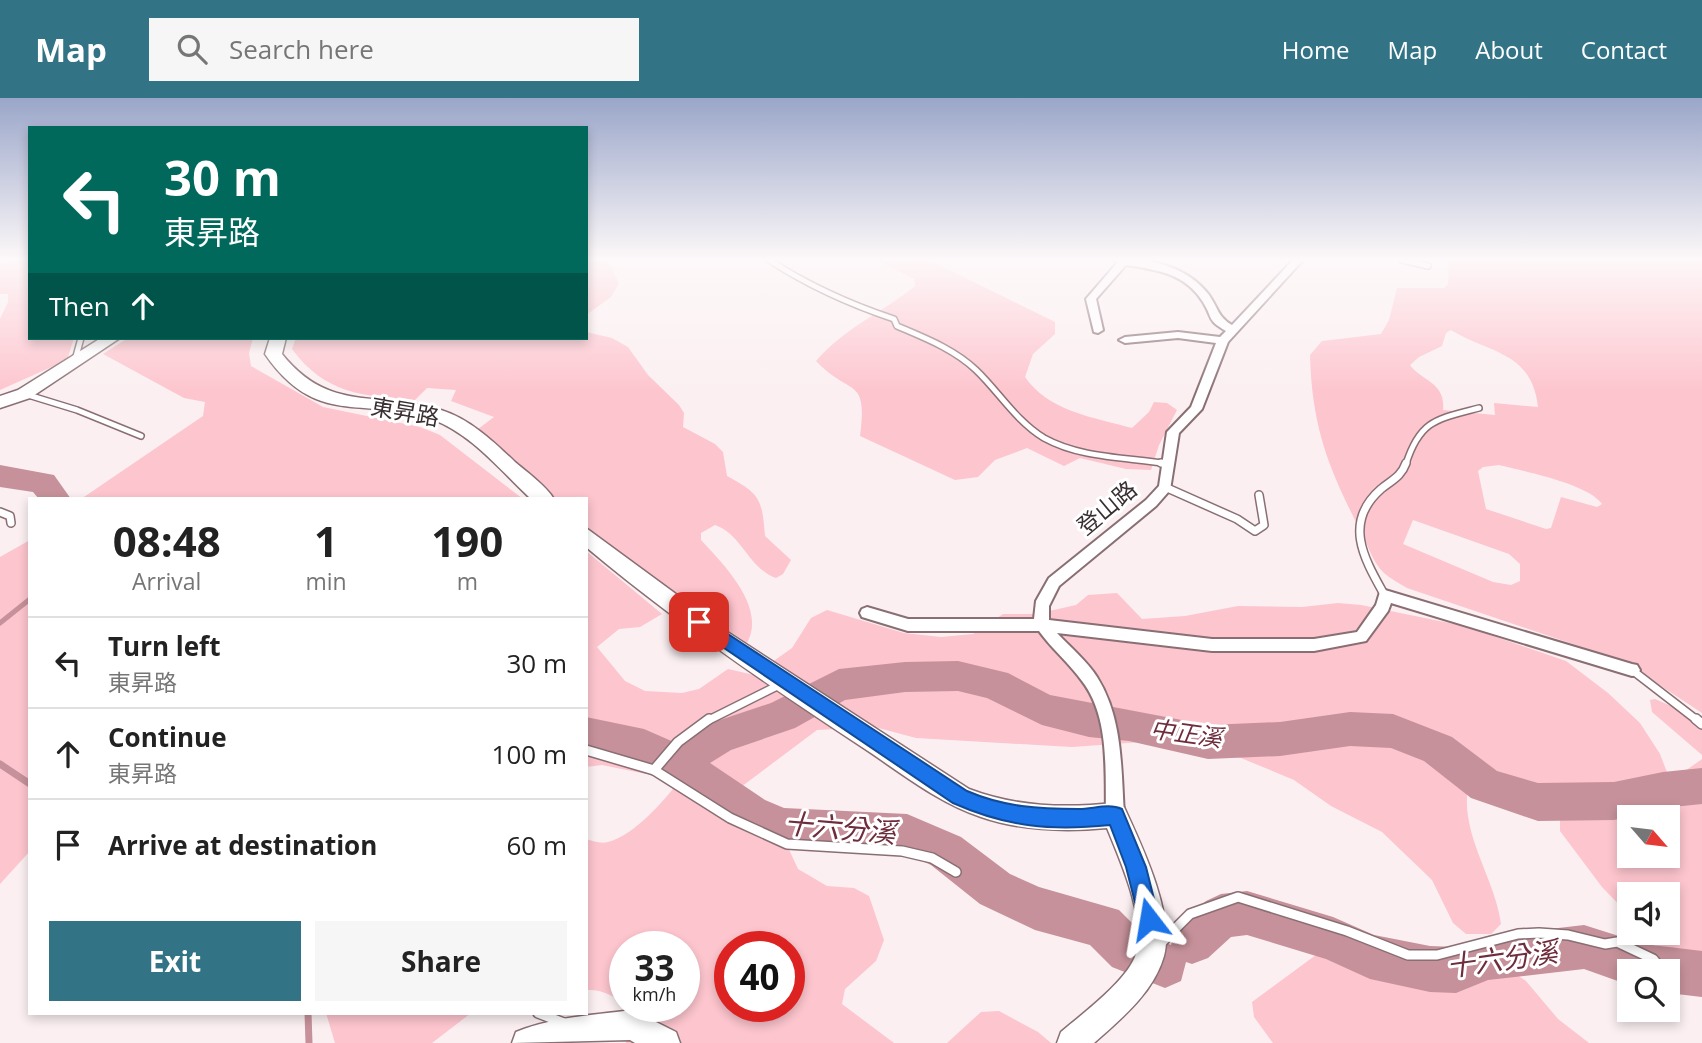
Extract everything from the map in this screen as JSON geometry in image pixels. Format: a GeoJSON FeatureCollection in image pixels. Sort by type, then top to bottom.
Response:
{"type":"FeatureCollection","features":[{"type":"Feature","properties":{"kind":"street"},"geometry":{"type":"LineString","coordinates":[[1092,304],[1098,330]]}},
{"type":"Feature","properties":{"kind":"street"},"geometry":{"type":"LineString","coordinates":[[1210,304],[1216,320],[1233,330]]}},
{"type":"Feature","properties":{"kind":"street","name":"登山路"},"geometry":{"type":"LineString","coordinates":[[1043,625],[1041,608],[1054,582],[1151,503],[1165,487],[1173,432],[1196,409],[1223,341],[1257,304]]}},
{"type":"Feature","properties":{"kind":"street"},"geometry":{"type":"LineString","coordinates":[[1125,340],[1178,335],[1223,341]]}},
{"type":"Feature","properties":{"kind":"street"},"geometry":{"type":"LineString","coordinates":[[0,411],[109,340]]}},
{"type":"Feature","properties":{"kind":"street","name":"東昇路"},"geometry":{"type":"LineString","coordinates":[[277,340],[273,354],[303,388],[330,401],[438,415],[464,427],[526,492]]}},
{"type":"Feature","properties":{"kind":"street"},"geometry":{"type":"LineString","coordinates":[[0,402],[24,394]]}},
{"type":"Feature","properties":{"kind":"street"},"geometry":{"type":"LineString","coordinates":[[588,537],[634,577],[785,682],[960,797],[992,811],[1022,817],[1083,819],[1115,815]]}},
{"type":"Feature","properties":{"kind":"street"},"geometry":{"type":"LineString","coordinates":[[867,613],[908,625],[1043,625],[1212,645],[1314,645],[1361,637],[1383,607],[1385,596],[1632,670]]}},
{"type":"Feature","properties":{"kind":"street"},"geometry":{"type":"LineString","coordinates":[[1043,625],[1093,684],[1106,715],[1112,735],[1115,815],[1136,867],[1149,919],[1150,954],[1135,982],[1072,1043]]}},
{"type":"Feature","properties":{"kind":"street"},"geometry":{"type":"LineString","coordinates":[[527,1043],[580,1031],[632,1025],[665,1043]]}},
{"type":"Feature","properties":{"kind":"lane"},"geometry":{"type":"LineString","coordinates":[[848,304],[894,319],[897,326],[951,351],[974,368],[1027,425],[1045,438],[1078,451],[1104,457],[1170,464]]}},
{"type":"Feature","properties":{"kind":"lane"},"geometry":{"type":"LineString","coordinates":[[75,361],[80,340]]}},
{"type":"Feature","properties":{"kind":"lane"},"geometry":{"type":"LineString","coordinates":[[24,394],[77,410],[141,436]]}},
{"type":"Feature","properties":{"kind":"lane"},"geometry":{"type":"LineString","coordinates":[[1385,596],[1360,550],[1356,529],[1360,514],[1379,492],[1400,476],[1421,430],[1445,416],[1479,408]]}},
{"type":"Feature","properties":{"kind":"lane"},"geometry":{"type":"LineString","coordinates":[[1165,487],[1237,519],[1255,531],[1264,525],[1259,495]]}},
{"type":"Feature","properties":{"kind":"lane"},"geometry":{"type":"LineString","coordinates":[[0,512],[10,516],[11,523]]}},
{"type":"Feature","properties":{"kind":"lane"},"geometry":{"type":"LineString","coordinates":[[1632,670],[1702,724]]}},
{"type":"Feature","properties":{"kind":"lane"},"geometry":{"type":"LineString","coordinates":[[654,770],[662,755],[724,709],[785,682]]}},
{"type":"Feature","properties":{"kind":"lane"},"geometry":{"type":"LineString","coordinates":[[588,751],[654,770],[730,818],[787,844],[902,851],[932,858],[956,872]]}},
{"type":"Feature","properties":{"kind":"lane"},"geometry":{"type":"LineString","coordinates":[[1150,954],[1191,914],[1218,902],[1238,897],[1408,954],[1437,955],[1518,934],[1539,933],[1567,935],[1605,944],[1617,942],[1653,959]]}},
{"type":"Feature","properties":{"kind":"lane"},"geometry":{"type":"LineString","coordinates":[[543,1015],[580,1031]]}},
{"type":"Feature","properties":{"kind":"shaded area"},"geometry":{"type":"Polygon","coordinates":[[[7,304],[28,304],[28,340],[73,340],[67,360],[0,390],[0,319],[7,304]]]}},
{"type":"Feature","properties":{"kind":"shaded area"},"geometry":{"type":"Polygon","coordinates":[[[588,304],[601,304],[588,314],[588,304]]]}},
{"type":"Feature","properties":{"kind":"shaded area"},"geometry":{"type":"Polygon","coordinates":[[[889,304],[1019,304],[1055,322],[1055,334],[1033,354],[1025,377],[1046,398],[1073,412],[1132,428],[1149,412],[1154,402],[1167,403],[1177,410],[1159,445],[1151,470],[1126,469],[1080,458],[1064,466],[1027,448],[995,460],[978,477],[955,480],[860,436],[862,417],[859,395],[816,361],[851,330],[889,304]]]}},
{"type":"Feature","properties":{"kind":"shaded area"},"geometry":{"type":"Polygon","coordinates":[[[1393,304],[1702,304],[1702,713],[1623,661],[1407,588],[1376,564],[1339,486],[1324,446],[1314,404],[1310,355],[1322,341],[1381,334],[1389,320],[1393,304]],[[1451,330],[1446,333],[1442,346],[1419,357],[1410,365],[1441,393],[1443,410],[1495,415],[1494,403],[1538,407],[1534,389],[1518,364],[1451,330]],[[1499,465],[1483,467],[1478,471],[1486,509],[1546,529],[1551,528],[1561,497],[1597,507],[1602,504],[1584,490],[1570,484],[1499,465]],[[1413,520],[1403,544],[1493,582],[1511,585],[1520,581],[1520,564],[1509,554],[1413,520]]]}},
{"type":"Feature","properties":{"kind":"shaded area"},"geometry":{"type":"Polygon","coordinates":[[[588,332],[612,338],[628,347],[648,375],[679,405],[684,413],[683,427],[715,444],[723,452],[727,476],[757,498],[765,536],[791,560],[783,574],[776,578],[758,566],[724,530],[715,525],[701,533],[701,540],[740,587],[747,601],[752,629],[747,643],[657,583],[588,528],[588,497],[554,497],[478,429],[494,417],[451,401],[456,390],[427,388],[415,400],[378,397],[346,390],[318,375],[292,349],[295,340],[588,340],[588,332]]]}},
{"type":"Feature","properties":{"kind":"shaded area"},"geometry":{"type":"Polygon","coordinates":[[[125,340],[252,340],[249,353],[251,366],[323,407],[420,427],[440,435],[520,497],[84,497],[203,416],[205,402],[184,398],[103,354],[125,340]]]}},
{"type":"Feature","properties":{"kind":"shaded area"},"geometry":{"type":"Polygon","coordinates":[[[28,541],[28,853],[0,884],[0,557],[28,541]]]}},
{"type":"Feature","properties":{"kind":"shaded area"},"geometry":{"type":"Polygon","coordinates":[[[588,553],[662,614],[640,627],[619,629],[597,647],[625,681],[645,691],[682,693],[699,689],[728,669],[754,675],[792,648],[811,618],[827,610],[904,633],[941,637],[973,634],[1003,614],[1036,614],[1076,605],[1088,595],[1117,593],[1142,619],[1185,616],[1238,606],[1302,607],[1338,603],[1361,605],[1464,626],[1566,661],[1608,693],[1640,723],[1660,754],[1668,775],[1678,776],[1702,759],[1702,987],[1684,981],[1680,976],[1680,959],[1667,959],[1656,945],[1680,945],[1680,882],[1617,882],[1617,903],[1560,831],[1560,811],[1519,810],[1484,790],[1468,787],[1467,804],[1473,839],[1498,907],[1501,924],[1491,934],[1466,934],[1453,923],[1432,880],[1382,832],[1331,806],[1294,780],[1241,758],[1156,741],[1072,747],[916,738],[875,727],[817,730],[733,793],[786,843],[798,869],[827,886],[854,888],[869,896],[884,940],[876,961],[845,989],[842,1004],[894,1043],[626,1043],[627,1022],[700,1022],[700,931],[609,931],[609,995],[588,990],[588,840],[605,843],[628,832],[659,805],[683,776],[656,762],[646,774],[602,765],[588,767],[588,553]]]}},
{"type":"Feature","properties":{"kind":"shaded area"},"geometry":{"type":"Polygon","coordinates":[[[1655,699],[1671,706],[1702,728],[1702,755],[1652,712],[1650,700],[1655,699]]]}},
{"type":"Feature","properties":{"kind":"shaded area"},"geometry":{"type":"Polygon","coordinates":[[[1320,952],[1457,986],[1514,973],[1526,981],[1558,1019],[1589,1043],[1273,1043],[1254,1017],[1252,1002],[1320,952]]]}},
{"type":"Feature","properties":{"kind":"shaded area"},"geometry":{"type":"Polygon","coordinates":[[[999,1011],[1038,1032],[1051,1043],[947,1043],[981,1012],[999,1011]]]}},
{"type":"Feature","properties":{"kind":"shaded area"},"geometry":{"type":"Polygon","coordinates":[[[327,1015],[468,1015],[432,1043],[335,1043],[327,1015]]]}},
{"type":"Feature","properties":{"kind":"waterway","name":"十六分溪"},"geometry":{"type":"LineString","coordinates":[[0,476],[43,483],[54,497]]}},
{"type":"Feature","properties":{"kind":"waterway"},"geometry":{"type":"LineString","coordinates":[[0,623],[28,601]]}},
{"type":"Feature","properties":{"kind":"waterway","name":"中正溪"},"geometry":{"type":"LineString","coordinates":[[677,763],[719,737],[782,716],[839,685],[905,677],[958,676],[995,684],[1042,709],[1089,721],[1129,724],[1208,742],[1280,739],[1350,729],[1393,731],[1438,749],[1485,785],[1538,802],[1614,801],[1663,790],[1702,786]]}},
{"type":"Feature","properties":{"kind":"waterway","name":"十六分溪"},"geometry":{"type":"LineString","coordinates":[[588,734],[644,746],[677,763]]}},
{"type":"Feature","properties":{"kind":"waterway","name":"十六分溪"},"geometry":{"type":"LineString","coordinates":[[677,763],[751,814],[784,827],[907,834],[946,851],[995,889],[1035,908],[1103,926],[1128,951],[1165,965]]}},
{"type":"Feature","properties":{"kind":"waterway"},"geometry":{"type":"LineString","coordinates":[[0,764],[28,783]]}},
{"type":"Feature","properties":{"kind":"waterway","name":"十六分溪"},"geometry":{"type":"LineString","coordinates":[[1192,942],[1221,916],[1247,913],[1333,939],[1370,957],[1430,969],[1456,970],[1488,958],[1584,947],[1644,967],[1702,974]]}},
{"type":"Feature","properties":{"kind":"waterway"},"geometry":{"type":"LineString","coordinates":[[308,1015],[309,1043]]}},
{"type":"Feature","properties":{"kind":"route"},"geometry":{"type":"LineString","coordinates":[[699,622],[825,710],[960,797],[992,811],[1022,817],[1083,819],[1115,815],[1136,867],[1149,919]]}}]}
